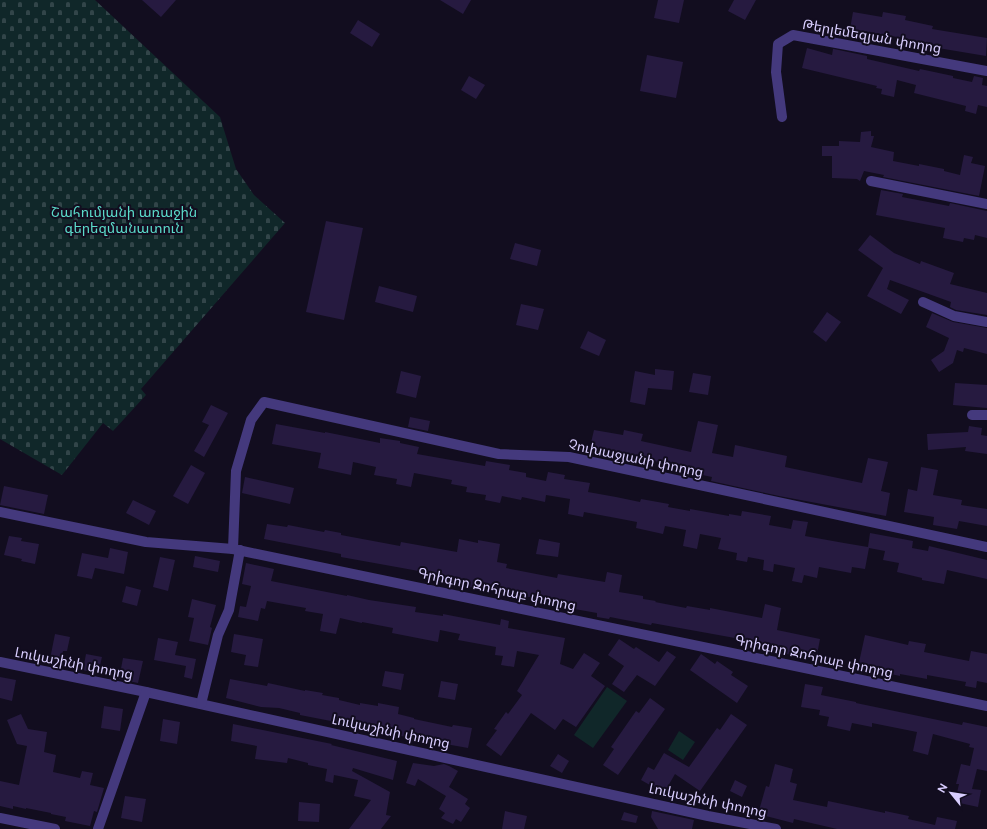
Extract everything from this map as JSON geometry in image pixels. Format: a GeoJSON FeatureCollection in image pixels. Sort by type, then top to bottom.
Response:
{"type":"FeatureCollection","features":[{"type":"Feature","properties":{"kind":"street","name":"Թերլեմեզյան փողոց"},"geometry":{"type":"LineString","coordinates":[[782,117],[776,72],[778,44],[793,35],[987,71]]}},
{"type":"Feature","properties":{"kind":"street"},"geometry":{"type":"LineString","coordinates":[[871,180],[987,204]]}},
{"type":"Feature","properties":{"kind":"street"},"geometry":{"type":"LineString","coordinates":[[923,302],[954,316],[987,322]]}},
{"type":"Feature","properties":{"kind":"street","name":"Չուխաջյանի փողոց"},"geometry":{"type":"LineString","coordinates":[[201,704],[218,634],[229,610],[236,549],[236,471],[251,420],[264,402],[499,454],[573,457],[987,547]]}},
{"type":"Feature","properties":{"kind":"street"},"geometry":{"type":"LineString","coordinates":[[972,415],[987,415]]}},
{"type":"Feature","properties":{"kind":"street","name":"Գրիգոր Զոհրաբ փողոց"},"geometry":{"type":"LineString","coordinates":[[0,512],[146,542],[236,549],[987,706]]}},
{"type":"Feature","properties":{"kind":"street","name":"Լուկաշինի փողոց"},"geometry":{"type":"LineString","coordinates":[[0,662],[146,692],[708,816],[776,829]]}},
{"type":"Feature","properties":{"kind":"street"},"geometry":{"type":"LineString","coordinates":[[98,829],[146,692]]}},
{"type":"Feature","properties":{"kind":"street"},"geometry":{"type":"LineString","coordinates":[[0,818],[55,829]]}},
{"type":"Feature","properties":{"kind":"green space","name":"Շահումյանի առաջին գերեզմանատուն"},"geometry":{"type":"Polygon","coordinates":[[[0,0],[95,0],[220,117],[236,169],[254,195],[285,223],[141,389],[146,395],[113,431],[103,423],[62,475],[0,439],[0,0]]]}},
{"type":"Feature","properties":{"kind":"green space"},"geometry":{"type":"Polygon","coordinates":[[[607,687],[627,701],[593,748],[574,735],[607,687]]]}},
{"type":"Feature","properties":{"kind":"green space"},"geometry":{"type":"Polygon","coordinates":[[[679,731],[695,742],[683,760],[668,750],[679,731]]]}},
{"type":"Feature","properties":{"kind":"building"},"geometry":{"type":"Polygon","coordinates":[[[142,0],[176,0],[161,17],[142,0]]]}},
{"type":"Feature","properties":{"kind":"building"},"geometry":{"type":"Polygon","coordinates":[[[440,0],[471,0],[463,14],[440,0]]]}},
{"type":"Feature","properties":{"kind":"building"},"geometry":{"type":"Polygon","coordinates":[[[658,0],[684,0],[679,23],[654,18],[658,0]]]}},
{"type":"Feature","properties":{"kind":"building"},"geometry":{"type":"Polygon","coordinates":[[[734,0],[756,0],[745,20],[728,11],[734,0]]]}},
{"type":"Feature","properties":{"kind":"building"},"geometry":{"type":"Polygon","coordinates":[[[853,12],[882,17],[883,12],[906,16],[905,20],[933,26],[932,29],[987,38],[986,56],[908,43],[909,39],[850,29],[853,12]]]}},
{"type":"Feature","properties":{"kind":"building"},"geometry":{"type":"Polygon","coordinates":[[[358,20],[380,34],[372,47],[350,33],[358,20]]]}},
{"type":"Feature","properties":{"kind":"building"},"geometry":{"type":"Polygon","coordinates":[[[807,48],[832,55],[834,49],[867,56],[867,59],[919,71],[920,69],[953,76],[953,78],[972,82],[974,76],[983,78],[982,85],[987,86],[987,107],[978,105],[976,114],[965,111],[966,106],[914,93],[916,85],[897,80],[894,97],[881,94],[882,89],[876,88],[877,86],[802,68],[807,48]]]}},
{"type":"Feature","properties":{"kind":"building"},"geometry":{"type":"Polygon","coordinates":[[[647,55],[683,62],[676,98],[640,91],[647,55]]]}},
{"type":"Feature","properties":{"kind":"building"},"geometry":{"type":"Polygon","coordinates":[[[469,76],[485,85],[476,99],[461,90],[469,76]]]}},
{"type":"Feature","properties":{"kind":"building"},"geometry":{"type":"Polygon","coordinates":[[[871,131],[871,136],[874,136],[871,147],[894,152],[893,161],[944,169],[944,171],[960,175],[964,155],[973,157],[971,163],[985,166],[979,196],[883,177],[884,175],[864,171],[860,181],[857,179],[832,178],[832,156],[822,156],[822,146],[839,146],[839,141],[860,142],[861,132],[871,131]]]}},
{"type":"Feature","properties":{"kind":"building"},"geometry":{"type":"Polygon","coordinates":[[[881,190],[903,194],[902,197],[949,206],[950,203],[987,211],[987,238],[975,235],[974,240],[964,238],[963,242],[943,238],[945,228],[876,215],[881,190]]]}},
{"type":"Feature","properties":{"kind":"building"},"geometry":{"type":"Polygon","coordinates":[[[326,221],[363,228],[344,320],[306,312],[326,221]]]}},
{"type":"Feature","properties":{"kind":"building"},"geometry":{"type":"Polygon","coordinates":[[[870,235],[894,253],[920,264],[921,261],[954,273],[950,284],[987,293],[987,315],[956,310],[950,307],[951,302],[890,280],[887,289],[909,300],[901,314],[867,296],[883,268],[858,250],[870,235]]]}},
{"type":"Feature","properties":{"kind":"building"},"geometry":{"type":"Polygon","coordinates":[[[515,243],[541,250],[537,266],[510,259],[515,243]]]}},
{"type":"Feature","properties":{"kind":"building"},"geometry":{"type":"Polygon","coordinates":[[[379,286],[417,296],[413,312],[375,302],[379,286]]]}},
{"type":"Feature","properties":{"kind":"building"},"geometry":{"type":"Polygon","coordinates":[[[521,304],[544,309],[538,330],[516,325],[521,304]]]}},
{"type":"Feature","properties":{"kind":"building"},"geometry":{"type":"Polygon","coordinates":[[[827,312],[841,322],[826,342],[813,332],[827,312]]]}},
{"type":"Feature","properties":{"kind":"building"},"geometry":{"type":"Polygon","coordinates":[[[932,313],[953,322],[987,328],[987,354],[964,348],[963,352],[957,350],[953,363],[939,372],[931,360],[944,351],[949,338],[926,327],[932,313]]]}},
{"type":"Feature","properties":{"kind":"building"},"geometry":{"type":"Polygon","coordinates":[[[588,331],[606,340],[599,356],[580,348],[588,331]]]}},
{"type":"Feature","properties":{"kind":"building"},"geometry":{"type":"Polygon","coordinates":[[[655,369],[674,371],[672,390],[648,388],[645,405],[630,402],[635,371],[655,375],[655,369]]]}},
{"type":"Feature","properties":{"kind":"building"},"geometry":{"type":"Polygon","coordinates":[[[401,371],[421,376],[416,398],[396,393],[401,371]]]}},
{"type":"Feature","properties":{"kind":"building"},"geometry":{"type":"Polygon","coordinates":[[[693,373],[711,376],[708,395],[689,392],[693,373]]]}},
{"type":"Feature","properties":{"kind":"building"},"geometry":{"type":"Polygon","coordinates":[[[955,383],[987,385],[987,408],[953,405],[955,383]]]}},
{"type":"Feature","properties":{"kind":"building"},"geometry":{"type":"Polygon","coordinates":[[[211,405],[228,413],[204,457],[194,451],[209,425],[202,422],[211,405]]]}},
{"type":"Feature","properties":{"kind":"building"},"geometry":{"type":"Polygon","coordinates":[[[410,417],[430,421],[428,431],[408,427],[410,417]]]}},
{"type":"Feature","properties":{"kind":"building"},"geometry":{"type":"Polygon","coordinates":[[[698,421],[718,425],[712,453],[733,457],[735,445],[787,456],[785,467],[862,483],[868,458],[888,462],[881,491],[890,493],[886,516],[779,496],[711,481],[712,477],[688,472],[687,475],[674,473],[675,465],[654,461],[653,468],[638,464],[640,458],[590,447],[594,430],[623,435],[624,430],[643,434],[641,441],[691,452],[698,421]]]}},
{"type":"Feature","properties":{"kind":"building"},"geometry":{"type":"Polygon","coordinates":[[[276,424],[380,443],[380,438],[400,441],[400,443],[419,447],[417,454],[485,466],[486,461],[510,465],[509,470],[526,473],[526,477],[546,481],[548,472],[565,475],[564,479],[590,483],[588,492],[640,502],[641,499],[669,504],[668,507],[690,511],[690,509],[729,516],[729,514],[741,516],[742,511],[771,516],[769,525],[791,529],[793,520],[808,522],[805,536],[868,547],[870,533],[913,541],[912,548],[928,551],[929,546],[987,560],[987,579],[947,570],[944,584],[922,580],[922,578],[897,572],[899,563],[883,560],[885,551],[869,548],[865,569],[852,567],[851,573],[819,567],[817,578],[804,575],[802,583],[792,581],[795,568],[774,564],[773,572],[763,570],[764,560],[748,557],[747,562],[736,560],[737,553],[718,549],[721,538],[700,534],[697,549],[683,546],[686,530],[665,526],[663,534],[636,528],[637,522],[584,512],[583,517],[568,514],[570,499],[546,495],[545,502],[522,497],[521,500],[502,496],[500,503],[485,500],[486,495],[466,492],[467,487],[451,484],[452,480],[414,473],[411,487],[396,484],[397,479],[374,475],[376,467],[353,462],[351,475],[318,468],[321,453],[272,444],[276,424]]]}},
{"type":"Feature","properties":{"kind":"building"},"geometry":{"type":"Polygon","coordinates":[[[969,426],[982,428],[981,435],[987,436],[987,454],[965,451],[966,447],[928,450],[927,434],[968,432],[969,426]]]}},
{"type":"Feature","properties":{"kind":"building"},"geometry":{"type":"Polygon","coordinates":[[[191,465],[205,473],[188,504],[173,496],[191,465]]]}},
{"type":"Feature","properties":{"kind":"building"},"geometry":{"type":"Polygon","coordinates":[[[921,467],[938,470],[933,495],[962,500],[961,505],[987,509],[987,526],[959,521],[957,529],[933,525],[934,517],[904,512],[908,489],[917,491],[921,467]]]}},
{"type":"Feature","properties":{"kind":"building"},"geometry":{"type":"Polygon","coordinates":[[[245,477],[294,488],[290,504],[242,493],[245,477]]]}},
{"type":"Feature","properties":{"kind":"building"},"geometry":{"type":"Polygon","coordinates":[[[4,486],[48,495],[44,514],[0,505],[4,486]]]}},
{"type":"Feature","properties":{"kind":"building"},"geometry":{"type":"Polygon","coordinates":[[[133,500],[156,511],[149,525],[126,513],[133,500]]]}},
{"type":"Feature","properties":{"kind":"building"},"geometry":{"type":"Polygon","coordinates":[[[267,524],[287,527],[288,525],[324,532],[325,530],[341,533],[341,535],[400,546],[401,542],[457,552],[459,539],[478,543],[478,540],[500,544],[497,562],[507,564],[506,568],[557,578],[558,574],[605,582],[607,572],[622,575],[619,592],[643,596],[643,599],[656,601],[655,602],[686,608],[687,606],[710,610],[710,608],[762,618],[765,604],[781,608],[777,630],[820,639],[816,660],[777,652],[777,649],[756,645],[757,642],[652,623],[651,625],[610,617],[609,619],[597,617],[597,613],[552,605],[553,601],[451,584],[452,577],[341,557],[341,554],[264,539],[267,524]]]}},
{"type":"Feature","properties":{"kind":"building"},"geometry":{"type":"Polygon","coordinates":[[[9,536],[22,538],[21,541],[39,544],[35,564],[4,555],[9,536]]]}},
{"type":"Feature","properties":{"kind":"building"},"geometry":{"type":"Polygon","coordinates":[[[539,539],[560,543],[558,557],[536,554],[539,539]]]}},
{"type":"Feature","properties":{"kind":"building"},"geometry":{"type":"Polygon","coordinates":[[[110,548],[128,552],[124,574],[95,568],[92,579],[77,576],[82,553],[108,558],[110,548]]]}},
{"type":"Feature","properties":{"kind":"building"},"geometry":{"type":"Polygon","coordinates":[[[195,556],[220,561],[218,572],[193,567],[195,556]]]}},
{"type":"Feature","properties":{"kind":"building"},"geometry":{"type":"Polygon","coordinates":[[[160,557],[175,560],[168,591],[153,587],[160,557]]]}},
{"type":"Feature","properties":{"kind":"building"},"geometry":{"type":"Polygon","coordinates":[[[246,563],[274,569],[271,581],[369,600],[416,607],[415,612],[443,616],[443,614],[500,625],[501,619],[509,621],[508,628],[565,638],[560,664],[573,669],[584,653],[600,663],[591,676],[605,686],[576,727],[563,719],[555,730],[531,713],[501,756],[486,745],[497,730],[494,729],[506,712],[508,714],[522,695],[517,691],[539,655],[517,651],[514,667],[501,665],[503,656],[495,655],[496,647],[458,640],[460,634],[440,630],[438,642],[392,633],[393,628],[340,618],[336,634],[320,631],[323,614],[305,611],[306,608],[267,601],[265,609],[261,608],[258,621],[238,617],[240,606],[246,607],[251,586],[242,584],[246,563]]]}},
{"type":"Feature","properties":{"kind":"building"},"geometry":{"type":"Polygon","coordinates":[[[126,586],[141,590],[137,606],[122,602],[126,586]]]}},
{"type":"Feature","properties":{"kind":"building"},"geometry":{"type":"Polygon","coordinates":[[[192,599],[216,605],[210,627],[212,628],[208,645],[189,641],[194,618],[188,617],[192,599]]]}},
{"type":"Feature","properties":{"kind":"building"},"geometry":{"type":"Polygon","coordinates":[[[55,634],[70,637],[67,651],[63,651],[61,661],[50,659],[55,634]]]}},
{"type":"Feature","properties":{"kind":"building"},"geometry":{"type":"Polygon","coordinates":[[[234,634],[263,639],[258,667],[244,665],[246,655],[231,652],[234,634]]]}},
{"type":"Feature","properties":{"kind":"building"},"geometry":{"type":"Polygon","coordinates":[[[865,635],[908,645],[909,641],[926,644],[924,652],[969,661],[971,651],[987,654],[987,683],[977,681],[976,688],[965,686],[966,682],[927,675],[927,679],[900,674],[900,676],[858,667],[865,635]]]}},
{"type":"Feature","properties":{"kind":"building"},"geometry":{"type":"Polygon","coordinates":[[[158,638],[178,642],[175,655],[196,659],[192,679],[184,677],[186,666],[154,660],[158,638]]]}},
{"type":"Feature","properties":{"kind":"building"},"geometry":{"type":"Polygon","coordinates":[[[619,639],[634,649],[636,647],[659,662],[667,651],[676,657],[655,686],[637,675],[624,692],[612,684],[624,666],[608,655],[619,639]]]}},
{"type":"Feature","properties":{"kind":"building"},"geometry":{"type":"Polygon","coordinates":[[[86,654],[102,657],[98,674],[83,670],[86,654]]]}},
{"type":"Feature","properties":{"kind":"building"},"geometry":{"type":"Polygon","coordinates":[[[701,654],[715,664],[717,661],[733,672],[731,675],[748,686],[737,703],[690,670],[701,654]]]}},
{"type":"Feature","properties":{"kind":"building"},"geometry":{"type":"Polygon","coordinates":[[[123,658],[143,661],[138,683],[119,679],[123,658]]]}},
{"type":"Feature","properties":{"kind":"building"},"geometry":{"type":"Polygon","coordinates":[[[385,671],[404,674],[401,690],[382,686],[385,671]]]}},
{"type":"Feature","properties":{"kind":"building"},"geometry":{"type":"Polygon","coordinates":[[[0,677],[16,680],[12,701],[0,698],[0,677]]]}},
{"type":"Feature","properties":{"kind":"building"},"geometry":{"type":"Polygon","coordinates":[[[230,679],[267,686],[268,683],[305,691],[323,693],[322,695],[339,698],[339,700],[360,705],[360,703],[378,706],[378,703],[399,707],[398,714],[414,719],[452,727],[453,725],[472,728],[468,748],[356,728],[336,722],[300,715],[300,713],[279,708],[261,707],[226,698],[230,679]]]}},
{"type":"Feature","properties":{"kind":"building"},"geometry":{"type":"Polygon","coordinates":[[[441,681],[458,684],[455,700],[438,697],[441,681]]]}},
{"type":"Feature","properties":{"kind":"building"},"geometry":{"type":"Polygon","coordinates":[[[805,684],[823,687],[821,695],[962,725],[963,722],[987,727],[987,771],[977,769],[972,789],[981,790],[978,807],[955,802],[959,784],[956,784],[961,764],[970,766],[974,748],[969,747],[970,744],[933,734],[928,755],[913,751],[917,732],[872,723],[872,727],[852,723],[850,731],[827,726],[829,717],[819,715],[820,710],[801,707],[805,684]]]}},
{"type":"Feature","properties":{"kind":"building"},"geometry":{"type":"Polygon","coordinates":[[[650,698],[665,709],[618,775],[603,765],[614,749],[611,747],[636,711],[639,713],[650,698]]]}},
{"type":"Feature","properties":{"kind":"building"},"geometry":{"type":"Polygon","coordinates":[[[104,706],[123,709],[120,731],[101,728],[104,706]]]}},
{"type":"Feature","properties":{"kind":"building"},"geometry":{"type":"Polygon","coordinates":[[[21,714],[28,729],[47,732],[44,752],[56,755],[53,772],[80,778],[82,771],[93,773],[90,785],[104,788],[97,812],[94,811],[90,826],[65,821],[66,817],[51,813],[13,806],[13,809],[0,806],[0,781],[19,785],[27,746],[17,744],[7,720],[21,714]]]}},
{"type":"Feature","properties":{"kind":"building"},"geometry":{"type":"Polygon","coordinates":[[[731,714],[747,725],[700,791],[675,774],[664,793],[641,780],[648,767],[654,770],[664,753],[689,767],[717,728],[720,730],[731,714]]]}},
{"type":"Feature","properties":{"kind":"building"},"geometry":{"type":"Polygon","coordinates":[[[163,719],[180,722],[177,744],[160,741],[163,719]]]}},
{"type":"Feature","properties":{"kind":"building"},"geometry":{"type":"Polygon","coordinates":[[[233,724],[332,744],[331,745],[397,761],[393,780],[353,768],[352,771],[390,792],[386,815],[391,816],[381,829],[349,829],[371,800],[354,796],[358,780],[334,775],[333,783],[325,781],[327,769],[308,765],[308,763],[288,758],[287,763],[255,759],[257,746],[231,741],[233,724]]]}},
{"type":"Feature","properties":{"kind":"building"},"geometry":{"type":"Polygon","coordinates":[[[558,754],[569,761],[562,773],[550,766],[558,754]]]}},
{"type":"Feature","properties":{"kind":"building"},"geometry":{"type":"Polygon","coordinates":[[[413,763],[434,766],[444,764],[458,771],[449,787],[468,799],[465,804],[470,808],[461,822],[456,819],[453,824],[441,818],[445,813],[439,809],[446,796],[418,779],[415,786],[406,783],[413,763]]]}},
{"type":"Feature","properties":{"kind":"building"},"geometry":{"type":"Polygon","coordinates":[[[775,764],[793,769],[790,782],[797,784],[793,800],[827,807],[828,801],[885,813],[885,811],[909,816],[908,819],[935,825],[937,817],[957,821],[955,829],[837,829],[794,819],[793,823],[758,814],[766,786],[769,787],[775,764]]]}},
{"type":"Feature","properties":{"kind":"building"},"geometry":{"type":"Polygon","coordinates":[[[735,780],[747,786],[742,797],[730,791],[735,780]]]}},
{"type":"Feature","properties":{"kind":"building"},"geometry":{"type":"Polygon","coordinates":[[[125,796],[146,799],[142,822],[121,818],[125,796]]]}},
{"type":"Feature","properties":{"kind":"building"},"geometry":{"type":"Polygon","coordinates":[[[299,802],[320,804],[319,822],[298,821],[299,802]]]}},
{"type":"Feature","properties":{"kind":"building"},"geometry":{"type":"Polygon","coordinates":[[[505,811],[527,816],[524,829],[502,829],[505,811]]]}},
{"type":"Feature","properties":{"kind":"building"},"geometry":{"type":"Polygon","coordinates":[[[652,811],[694,820],[692,829],[658,829],[651,817],[652,811]]]}},
{"type":"Feature","properties":{"kind":"building"},"geometry":{"type":"Polygon","coordinates":[[[624,812],[638,816],[636,823],[621,820],[624,812]]]}}]}
